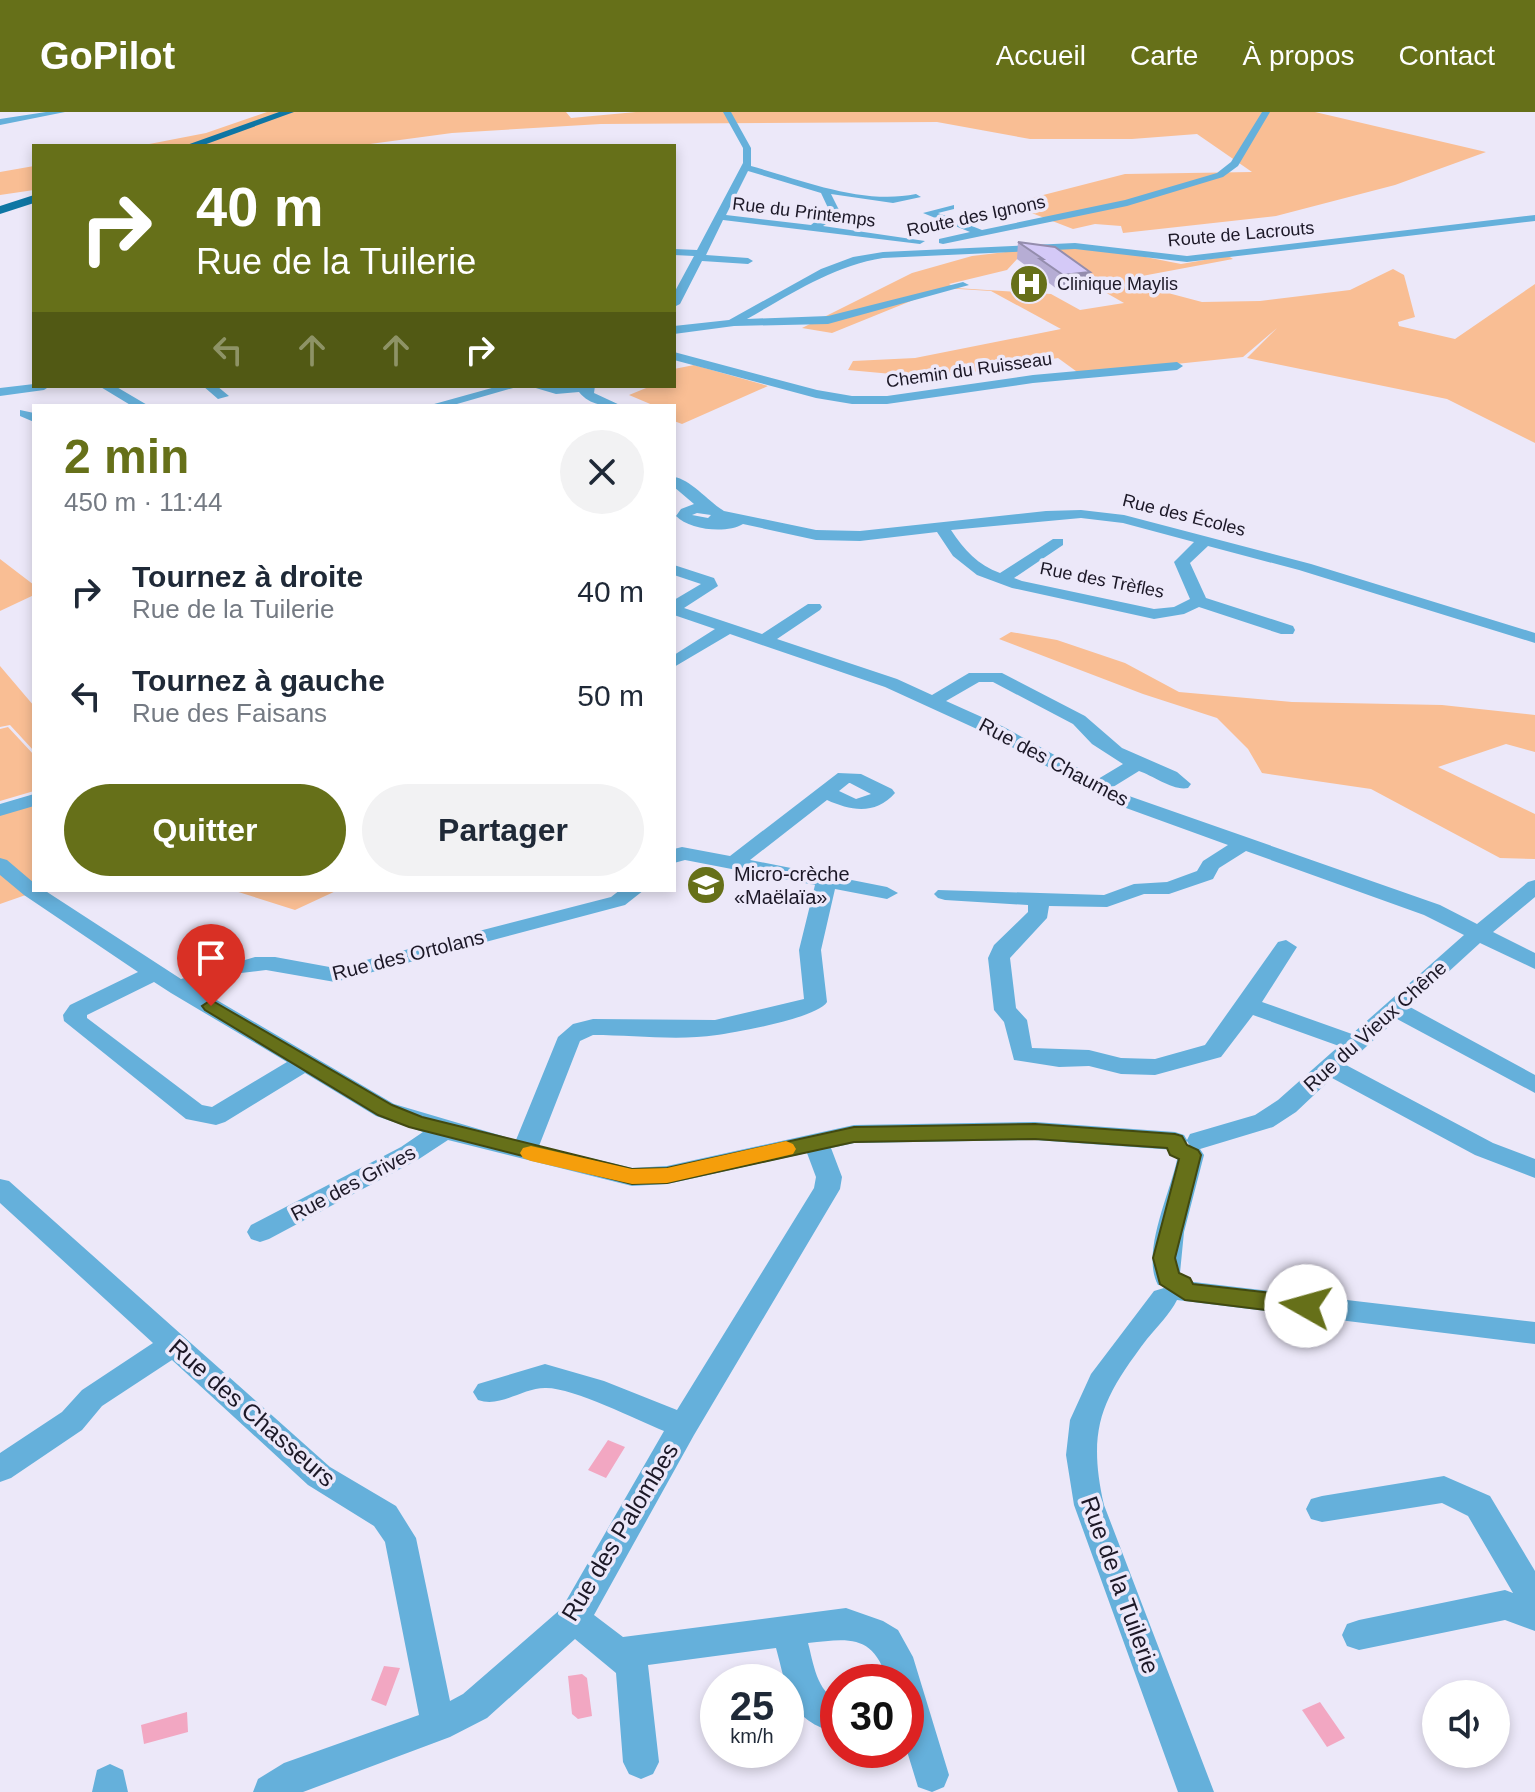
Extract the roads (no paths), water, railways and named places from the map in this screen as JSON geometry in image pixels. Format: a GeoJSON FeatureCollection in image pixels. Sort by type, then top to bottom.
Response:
{"type":"FeatureCollection","features":[{"type":"Feature","properties":{"kind":"main road"},"geometry":{"type":"LineString","coordinates":[[196,144],[289,112]]}},
{"type":"Feature","properties":{"kind":"main road"},"geometry":{"type":"LineString","coordinates":[[0,210],[32,200]]}},
{"type":"Feature","properties":{"kind":"street"},"geometry":{"type":"LineString","coordinates":[[0,122],[61,112]]}},
{"type":"Feature","properties":{"kind":"street"},"geometry":{"type":"LineString","coordinates":[[676,300],[749,158],[747,148],[727,112]]}},
{"type":"Feature","properties":{"kind":"street","name":"Route des Ignons"},"geometry":{"type":"LineString","coordinates":[[676,330],[732,323],[801,283],[843,264],[901,253],[906,249],[980,232],[1127,203],[1220,175],[1235,164],[1266,112]]}},
{"type":"Feature","properties":{"kind":"street"},"geometry":{"type":"LineString","coordinates":[[746,168],[825,191],[892,202],[916,197]]}},
{"type":"Feature","properties":{"kind":"street"},"geometry":{"type":"LineString","coordinates":[[856,194],[886,189]]}},
{"type":"Feature","properties":{"kind":"street"},"geometry":{"type":"LineString","coordinates":[[811,230],[831,216],[834,210],[825,191]]}},
{"type":"Feature","properties":{"kind":"street"},"geometry":{"type":"LineString","coordinates":[[951,207],[928,213],[980,232]]}},
{"type":"Feature","properties":{"kind":"street","name":"Rue du Printemps"},"geometry":{"type":"LineString","coordinates":[[719,217],[933,243]]}},
{"type":"Feature","properties":{"kind":"street","name":"Route de Lacrouts"},"geometry":{"type":"LineString","coordinates":[[901,253],[1075,246],[1187,259],[1535,218]]}},
{"type":"Feature","properties":{"kind":"street"},"geometry":{"type":"LineString","coordinates":[[676,252],[748,261]]}},
{"type":"Feature","properties":{"kind":"street"},"geometry":{"type":"LineString","coordinates":[[732,323],[828,320],[963,285]]}},
{"type":"Feature","properties":{"kind":"street","name":"Chemin du Ruisseau"},"geometry":{"type":"LineString","coordinates":[[676,357],[816,394],[852,400],[887,400],[1033,379],[1177,366]]}},
{"type":"Feature","properties":{"kind":"street"},"geometry":{"type":"LineString","coordinates":[[0,392],[32,388]]}},
{"type":"Feature","properties":{"kind":"street"},"geometry":{"type":"LineString","coordinates":[[109,388],[138,404]]}},
{"type":"Feature","properties":{"kind":"street"},"geometry":{"type":"LineString","coordinates":[[212,388],[223,396]]}},
{"type":"Feature","properties":{"kind":"street"},"geometry":{"type":"LineString","coordinates":[[446,404],[506,388]]}},
{"type":"Feature","properties":{"kind":"street"},"geometry":{"type":"LineString","coordinates":[[586,388],[589,396],[609,404]]}},
{"type":"Feature","properties":{"kind":"street"},"geometry":{"type":"LineString","coordinates":[[676,478],[714,515]]}},
{"type":"Feature","properties":{"kind":"street"},"geometry":{"type":"LineString","coordinates":[[676,483],[682,518]]}},
{"type":"Feature","properties":{"kind":"street","name":"Rue des Écoles"},"geometry":{"type":"LineString","coordinates":[[682,518],[714,515],[816,535],[860,536],[1046,515],[1081,514],[1124,519],[1416,599],[1535,638]]}},
{"type":"Feature","properties":{"kind":"street","name":"Rue des Trèfles"},"geometry":{"type":"LineString","coordinates":[[941,527],[958,553],[983,572],[1154,614],[1178,611],[1198,601],[1182,562],[1206,540]]}},
{"type":"Feature","properties":{"kind":"street"},"geometry":{"type":"LineString","coordinates":[[1002,579],[1058,542]]}},
{"type":"Feature","properties":{"kind":"street","name":"Rue des Chaumes"},"geometry":{"type":"LineString","coordinates":[[676,571],[708,581],[710,586],[676,607]]}},
{"type":"Feature","properties":{"kind":"street"},"geometry":{"type":"LineString","coordinates":[[1198,601],[1287,630]]}},
{"type":"Feature","properties":{"kind":"street"},"geometry":{"type":"LineString","coordinates":[[764,640],[814,607]]}},
{"type":"Feature","properties":{"kind":"street","name":"Rue des Chaumes"},"geometry":{"type":"LineString","coordinates":[[676,609],[880,679],[934,701],[1122,800],[1432,910],[1535,962]]}},
{"type":"Feature","properties":{"kind":"street"},"geometry":{"type":"LineString","coordinates":[[676,661],[728,628]]}},
{"type":"Feature","properties":{"kind":"street"},"geometry":{"type":"LineString","coordinates":[[934,701],[975,677],[996,677],[1079,720],[1087,730],[1138,763],[1165,771],[1181,784]]}},
{"type":"Feature","properties":{"kind":"street"},"geometry":{"type":"LineString","coordinates":[[1099,787],[1138,763]]}},
{"type":"Feature","properties":{"kind":"street"},"geometry":{"type":"LineString","coordinates":[[735,862],[825,792]]}},
{"type":"Feature","properties":{"kind":"street"},"geometry":{"type":"LineString","coordinates":[[0,810],[32,801]]}},
{"type":"Feature","properties":{"kind":"street"},"geometry":{"type":"LineString","coordinates":[[945,894],[1107,901],[1141,888],[1169,888],[1206,875],[1210,865],[1243,844]]}},
{"type":"Feature","properties":{"kind":"street"},"geometry":{"type":"LineString","coordinates":[[678,855],[735,862],[887,893]]}},
{"type":"Feature","properties":{"kind":"street"},"geometry":{"type":"LineString","coordinates":[[0,864],[32,892]]}},
{"type":"Feature","properties":{"kind":"street"},"geometry":{"type":"LineString","coordinates":[[524,1151],[570,1037],[581,1029],[715,1028],[807,1007],[816,1002],[810,950],[826,882]]}},
{"type":"Feature","properties":{"kind":"street","name":"Rue du Vieux Chêne"},"geometry":{"type":"LineString","coordinates":[[1188,1145],[1264,1121],[1287,1106],[1478,933],[1535,886]]}},
{"type":"Feature","properties":{"kind":"street"},"geometry":{"type":"LineString","coordinates":[[33,892],[179,988],[385,1110],[444,1130],[632,1177],[667,1175],[854,1134],[1035,1131],[1188,1145],[1164,1258],[1172,1290],[1535,1333]]}},
{"type":"Feature","properties":{"kind":"street","name":"Rue des Ortolans"},"geometry":{"type":"LineString","coordinates":[[179,988],[255,964],[268,963],[317,977],[335,975],[618,901],[631,892]]}},
{"type":"Feature","properties":{"kind":"street"},"geometry":{"type":"LineString","coordinates":[[1038,900],[1039,913],[1002,950],[999,958],[1005,1010],[1015,1020],[1022,1054],[1059,1059],[1089,1058],[1121,1066],[1155,1067],[1213,1051],[1286,947]]}},
{"type":"Feature","properties":{"kind":"street"},"geometry":{"type":"LineString","coordinates":[[155,973],[78,1010],[76,1021],[195,1113],[216,1116],[306,1062]]}},
{"type":"Feature","properties":{"kind":"street"},"geometry":{"type":"LineString","coordinates":[[1248,1005],[1355,1043]]}},
{"type":"Feature","properties":{"kind":"street"},"geometry":{"type":"LineString","coordinates":[[1395,1008],[1535,1085]]}},
{"type":"Feature","properties":{"kind":"street"},"geometry":{"type":"LineString","coordinates":[[1330,1067],[1484,1149],[1535,1169]]}},
{"type":"Feature","properties":{"kind":"street","name":"Rue des Grives"},"geometry":{"type":"LineString","coordinates":[[260,1232],[410,1153],[444,1130]]}},
{"type":"Feature","properties":{"kind":"street","name":"Rue des Palombes"},"geometry":{"type":"LineString","coordinates":[[271,1792],[297,1775],[438,1725],[475,1706],[574,1619],[683,1426],[827,1189],[829,1177],[816,1142]]}},
{"type":"Feature","properties":{"kind":"street","name":"Rue des Chasseurs"},"geometry":{"type":"LineString","coordinates":[[0,1188],[319,1476],[385,1516],[400,1538],[438,1725]]}},
{"type":"Feature","properties":{"kind":"street","name":"Rue de la Tuilerie"},"geometry":{"type":"LineString","coordinates":[[1172,1290],[1112,1366],[1092,1404],[1081,1434],[1080,1467],[1089,1505],[1196,1792]]}},
{"type":"Feature","properties":{"kind":"street"},"geometry":{"type":"LineString","coordinates":[[0,1469],[72,1421],[92,1398],[172,1345]]}},
{"type":"Feature","properties":{"kind":"street"},"geometry":{"type":"LineString","coordinates":[[488,1392],[545,1376],[594,1389],[683,1426]]}},
{"type":"Feature","properties":{"kind":"street"},"geometry":{"type":"LineString","coordinates":[[1322,1509],[1444,1489],[1479,1506],[1535,1600]]}},
{"type":"Feature","properties":{"kind":"street"},"geometry":{"type":"LineString","coordinates":[[1359,1635],[1505,1605],[1535,1616]]}},
{"type":"Feature","properties":{"kind":"street"},"geometry":{"type":"LineString","coordinates":[[574,1619],[632,1666],[641,1762]]}},
{"type":"Feature","properties":{"kind":"street"},"geometry":{"type":"LineString","coordinates":[[618,1653],[846,1623],[878,1632],[897,1656],[899,1664]]}},
{"type":"Feature","properties":{"kind":"street"},"geometry":{"type":"LineString","coordinates":[[788,1633],[806,1694],[820,1711]]}},
{"type":"Feature","properties":{"kind":"street"},"geometry":{"type":"LineString","coordinates":[[924,1752],[931,1775]]}},
{"type":"Feature","properties":{"kind":"place","name":"Clinique Maylis"},"geometry":{"type":"Point","coordinates":[1029,284]}},
{"type":"Feature","properties":{"kind":"place","name":"Micro-crèche «Maëlaïa»"},"geometry":{"type":"Point","coordinates":[706,885]}}]}
